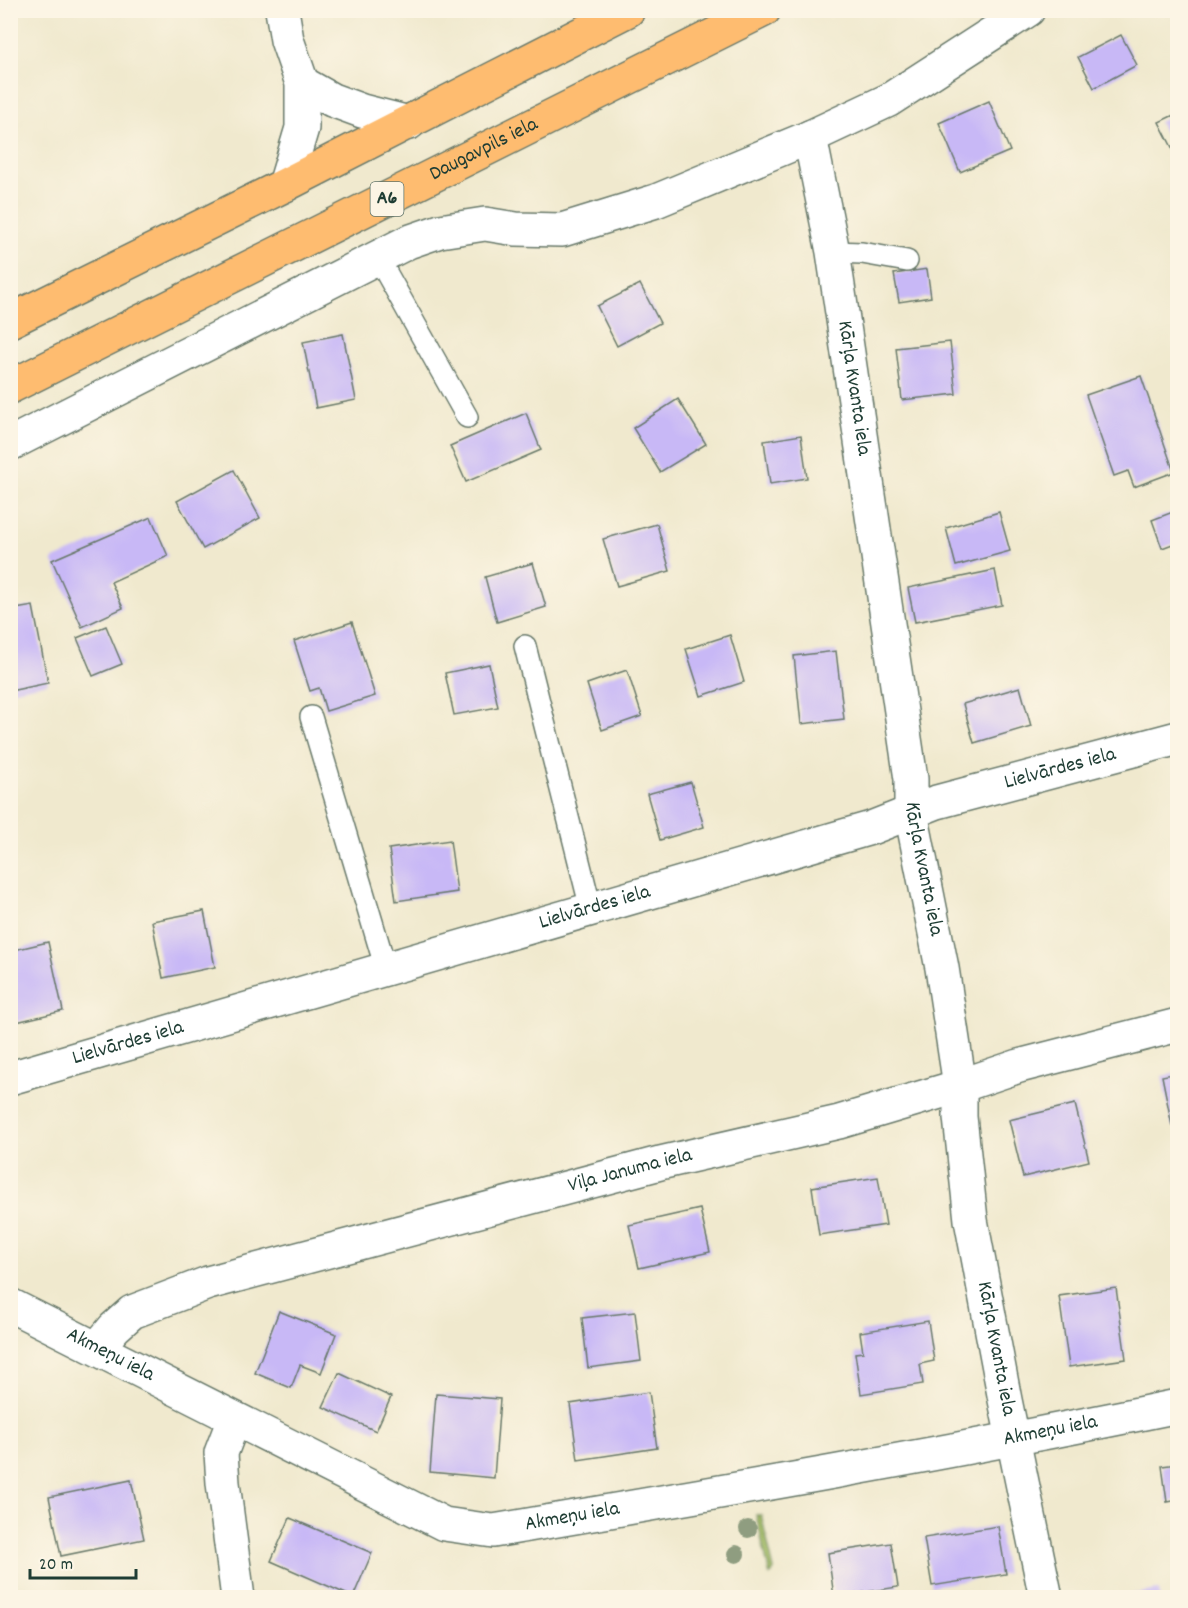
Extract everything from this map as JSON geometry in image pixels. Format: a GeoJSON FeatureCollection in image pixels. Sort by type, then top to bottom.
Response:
{"type":"FeatureCollection","features":[{"type":"Feature","properties":{"kind":"highway"},"geometry":{"type":"LineString","coordinates":[[10,321],[409,123],[628,10]]}},
{"type":"Feature","properties":{"kind":"highway","name":"Daugavpils iela"},"geometry":{"type":"LineString","coordinates":[[10,387],[764,10]]}},
{"type":"Feature","properties":{"kind":"street"},"geometry":{"type":"LineString","coordinates":[[282,10],[287,40],[302,83],[302,128],[285,185]]}},
{"type":"Feature","properties":{"kind":"street"},"geometry":{"type":"LineString","coordinates":[[10,444],[419,238],[440,231],[484,224],[516,229],[562,230],[656,201],[810,137],[889,100],[1028,10]]}},
{"type":"Feature","properties":{"kind":"street"},"geometry":{"type":"LineString","coordinates":[[302,83],[332,100],[362,111],[409,123]]}},
{"type":"Feature","properties":{"kind":"street","name":"Kārļa Kvanta iela"},"geometry":{"type":"LineString","coordinates":[[810,137],[832,252],[911,779],[911,813],[942,968],[960,1086],[960,1117],[971,1220],[1046,1598]]}},
{"type":"Feature","properties":{"kind":"street","name":"Lielvārdes iela"},"geometry":{"type":"LineString","coordinates":[[10,1078],[871,828],[937,802],[1178,738]]}},
{"type":"Feature","properties":{"kind":"street","name":"Viļa Januma iela"},"geometry":{"type":"LineString","coordinates":[[98,1347],[132,1312],[208,1283],[660,1163],[839,1122],[1018,1066],[1178,1025]]}},
{"type":"Feature","properties":{"kind":"street","name":"Akmeņu iela"},"geometry":{"type":"LineString","coordinates":[[10,1305],[98,1347],[234,1419],[444,1524],[494,1531],[1013,1440],[1178,1406]]}},
{"type":"Feature","properties":{"kind":"street"},"geometry":{"type":"LineString","coordinates":[[234,1419],[221,1453],[238,1598]]}},
{"type":"Feature","properties":{"kind":"lane"},"geometry":{"type":"LineString","coordinates":[[832,252],[862,253],[907,261]]}},
{"type":"Feature","properties":{"kind":"lane"},"geometry":{"type":"LineString","coordinates":[[378,258],[467,417]]}},
{"type":"Feature","properties":{"kind":"lane"},"geometry":{"type":"LineString","coordinates":[[525,646],[591,909]]}},
{"type":"Feature","properties":{"kind":"lane"},"geometry":{"type":"LineString","coordinates":[[311,717],[386,969]]}},
{"type":"Feature","properties":{"kind":"green space"},"geometry":{"type":"Polygon","coordinates":[[[756,1515],[761,1515],[774,1570],[770,1575],[756,1515]]]}},
{"type":"Feature","properties":{"kind":"building"},"geometry":{"type":"Polygon","coordinates":[[[1121,35],[1137,65],[1094,88],[1078,57],[1121,35]]]}},
{"type":"Feature","properties":{"kind":"building"},"geometry":{"type":"Polygon","coordinates":[[[989,101],[1010,151],[960,172],[939,123],[989,101]]]}},
{"type":"Feature","properties":{"kind":"building"},"geometry":{"type":"Polygon","coordinates":[[[1178,113],[1178,159],[1159,122],[1178,113]]]}},
{"type":"Feature","properties":{"kind":"building"},"geometry":{"type":"Polygon","coordinates":[[[927,269],[931,297],[899,302],[894,274],[927,269]]]}},
{"type":"Feature","properties":{"kind":"building"},"geometry":{"type":"Polygon","coordinates":[[[640,284],[660,323],[617,346],[597,306],[640,284]]]}},
{"type":"Feature","properties":{"kind":"building"},"geometry":{"type":"Polygon","coordinates":[[[343,334],[356,400],[316,408],[303,342],[343,334]]]}},
{"type":"Feature","properties":{"kind":"building"},"geometry":{"type":"Polygon","coordinates":[[[950,342],[956,394],[902,400],[896,348],[950,342]]]}},
{"type":"Feature","properties":{"kind":"building"},"geometry":{"type":"Polygon","coordinates":[[[1141,376],[1174,472],[1134,487],[1128,471],[1114,476],[1086,395],[1141,376]]]}},
{"type":"Feature","properties":{"kind":"building"},"geometry":{"type":"Polygon","coordinates":[[[678,399],[706,444],[660,472],[633,428],[678,399]]]}},
{"type":"Feature","properties":{"kind":"building"},"geometry":{"type":"Polygon","coordinates":[[[526,413],[541,450],[466,482],[450,446],[526,413]]]}},
{"type":"Feature","properties":{"kind":"building"},"geometry":{"type":"Polygon","coordinates":[[[801,435],[807,478],[770,484],[764,441],[801,435]]]}},
{"type":"Feature","properties":{"kind":"building"},"geometry":{"type":"Polygon","coordinates":[[[234,470],[260,518],[203,549],[177,501],[234,470]]]}},
{"type":"Feature","properties":{"kind":"building"},"geometry":{"type":"Polygon","coordinates":[[[1178,510],[1178,542],[1162,548],[1152,520],[1178,510]]]}},
{"type":"Feature","properties":{"kind":"building"},"geometry":{"type":"Polygon","coordinates":[[[999,512],[1010,551],[956,566],[946,528],[999,512]]]}},
{"type":"Feature","properties":{"kind":"building"},"geometry":{"type":"Polygon","coordinates":[[[151,517],[168,556],[111,582],[123,608],[82,627],[52,560],[151,517]]]}},
{"type":"Feature","properties":{"kind":"building"},"geometry":{"type":"Polygon","coordinates":[[[657,524],[670,571],[617,586],[603,539],[657,524]]]}},
{"type":"Feature","properties":{"kind":"building"},"geometry":{"type":"Polygon","coordinates":[[[533,563],[546,607],[497,622],[485,577],[533,563]]]}},
{"type":"Feature","properties":{"kind":"building"},"geometry":{"type":"Polygon","coordinates":[[[995,570],[1002,605],[915,622],[908,588],[995,570]]]}},
{"type":"Feature","properties":{"kind":"building"},"geometry":{"type":"Polygon","coordinates":[[[33,606],[48,683],[10,691],[10,610],[33,606]]]}},
{"type":"Feature","properties":{"kind":"building"},"geometry":{"type":"Polygon","coordinates":[[[352,622],[375,696],[326,711],[319,688],[310,691],[294,641],[352,622]]]}},
{"type":"Feature","properties":{"kind":"building"},"geometry":{"type":"Polygon","coordinates":[[[106,626],[122,664],[93,676],[77,638],[106,626]]]}},
{"type":"Feature","properties":{"kind":"building"},"geometry":{"type":"Polygon","coordinates":[[[730,635],[744,682],[701,696],[686,649],[730,635]]]}},
{"type":"Feature","properties":{"kind":"building"},"geometry":{"type":"Polygon","coordinates":[[[836,651],[844,719],[801,724],[794,656],[836,651]]]}},
{"type":"Feature","properties":{"kind":"building"},"geometry":{"type":"Polygon","coordinates":[[[489,664],[498,707],[454,715],[445,673],[489,664]]]}},
{"type":"Feature","properties":{"kind":"building"},"geometry":{"type":"Polygon","coordinates":[[[627,670],[642,716],[602,730],[587,684],[627,670]]]}},
{"type":"Feature","properties":{"kind":"building"},"geometry":{"type":"Polygon","coordinates":[[[1020,687],[1031,726],[974,743],[963,704],[1020,687]]]}},
{"type":"Feature","properties":{"kind":"building"},"geometry":{"type":"Polygon","coordinates":[[[691,782],[704,827],[660,840],[647,794],[691,782]]]}},
{"type":"Feature","properties":{"kind":"building"},"geometry":{"type":"Polygon","coordinates":[[[450,840],[457,892],[396,901],[389,849],[450,840]]]}},
{"type":"Feature","properties":{"kind":"building"},"geometry":{"type":"Polygon","coordinates":[[[204,911],[215,967],[163,978],[152,921],[204,911]]]}},
{"type":"Feature","properties":{"kind":"building"},"geometry":{"type":"Polygon","coordinates":[[[48,942],[63,1011],[12,1023],[10,951],[48,942]]]}},
{"type":"Feature","properties":{"kind":"building"},"geometry":{"type":"Polygon","coordinates":[[[1178,1073],[1178,1125],[1172,1126],[1162,1076],[1178,1073]]]}},
{"type":"Feature","properties":{"kind":"building"},"geometry":{"type":"Polygon","coordinates":[[[1075,1104],[1089,1161],[1023,1177],[1009,1120],[1075,1104]]]}},
{"type":"Feature","properties":{"kind":"building"},"geometry":{"type":"Polygon","coordinates":[[[878,1177],[886,1225],[819,1235],[812,1187],[878,1177]]]}},
{"type":"Feature","properties":{"kind":"building"},"geometry":{"type":"Polygon","coordinates":[[[700,1209],[710,1252],[639,1268],[629,1225],[700,1209]]]}},
{"type":"Feature","properties":{"kind":"building"},"geometry":{"type":"Polygon","coordinates":[[[1116,1288],[1126,1359],[1069,1367],[1059,1296],[1116,1288]]]}},
{"type":"Feature","properties":{"kind":"building"},"geometry":{"type":"Polygon","coordinates":[[[279,1311],[336,1334],[321,1373],[300,1365],[291,1388],[255,1373],[279,1311]]]}},
{"type":"Feature","properties":{"kind":"building"},"geometry":{"type":"Polygon","coordinates":[[[635,1312],[641,1361],[588,1368],[582,1318],[635,1312]]]}},
{"type":"Feature","properties":{"kind":"building"},"geometry":{"type":"Polygon","coordinates":[[[928,1321],[934,1361],[920,1364],[923,1384],[861,1394],[855,1353],[863,1352],[860,1332],[928,1321]]]}},
{"type":"Feature","properties":{"kind":"building"},"geometry":{"type":"Polygon","coordinates":[[[339,1373],[391,1397],[376,1431],[323,1407],[339,1373]]]}},
{"type":"Feature","properties":{"kind":"building"},"geometry":{"type":"Polygon","coordinates":[[[649,1392],[657,1448],[578,1460],[570,1404],[649,1392]]]}},
{"type":"Feature","properties":{"kind":"building"},"geometry":{"type":"Polygon","coordinates":[[[436,1394],[500,1399],[494,1478],[430,1472],[436,1394]]]}},
{"type":"Feature","properties":{"kind":"building"},"geometry":{"type":"Polygon","coordinates":[[[1178,1464],[1178,1500],[1167,1502],[1162,1466],[1178,1464]]]}},
{"type":"Feature","properties":{"kind":"building"},"geometry":{"type":"Polygon","coordinates":[[[131,1480],[144,1539],[61,1556],[49,1497],[131,1480]]]}},
{"type":"Feature","properties":{"kind":"building"},"geometry":{"type":"Polygon","coordinates":[[[290,1518],[372,1553],[353,1597],[271,1561],[290,1518]]]}},
{"type":"Feature","properties":{"kind":"building"},"geometry":{"type":"Polygon","coordinates":[[[998,1526],[1006,1574],[932,1586],[924,1538],[998,1526]]]}},
{"type":"Feature","properties":{"kind":"building"},"geometry":{"type":"Polygon","coordinates":[[[891,1543],[898,1587],[834,1597],[828,1553],[891,1543]]]}},
{"type":"Feature","properties":{"kind":"building"},"geometry":{"type":"Polygon","coordinates":[[[1159,1590],[1160,1598],[1119,1598],[1119,1596],[1159,1590]]]}},
{"type":"Feature","properties":{"kind":"building"},"geometry":{"type":"Polygon","coordinates":[[[726,1594],[726,1598],[712,1598],[712,1596],[726,1594]]]}}]}
